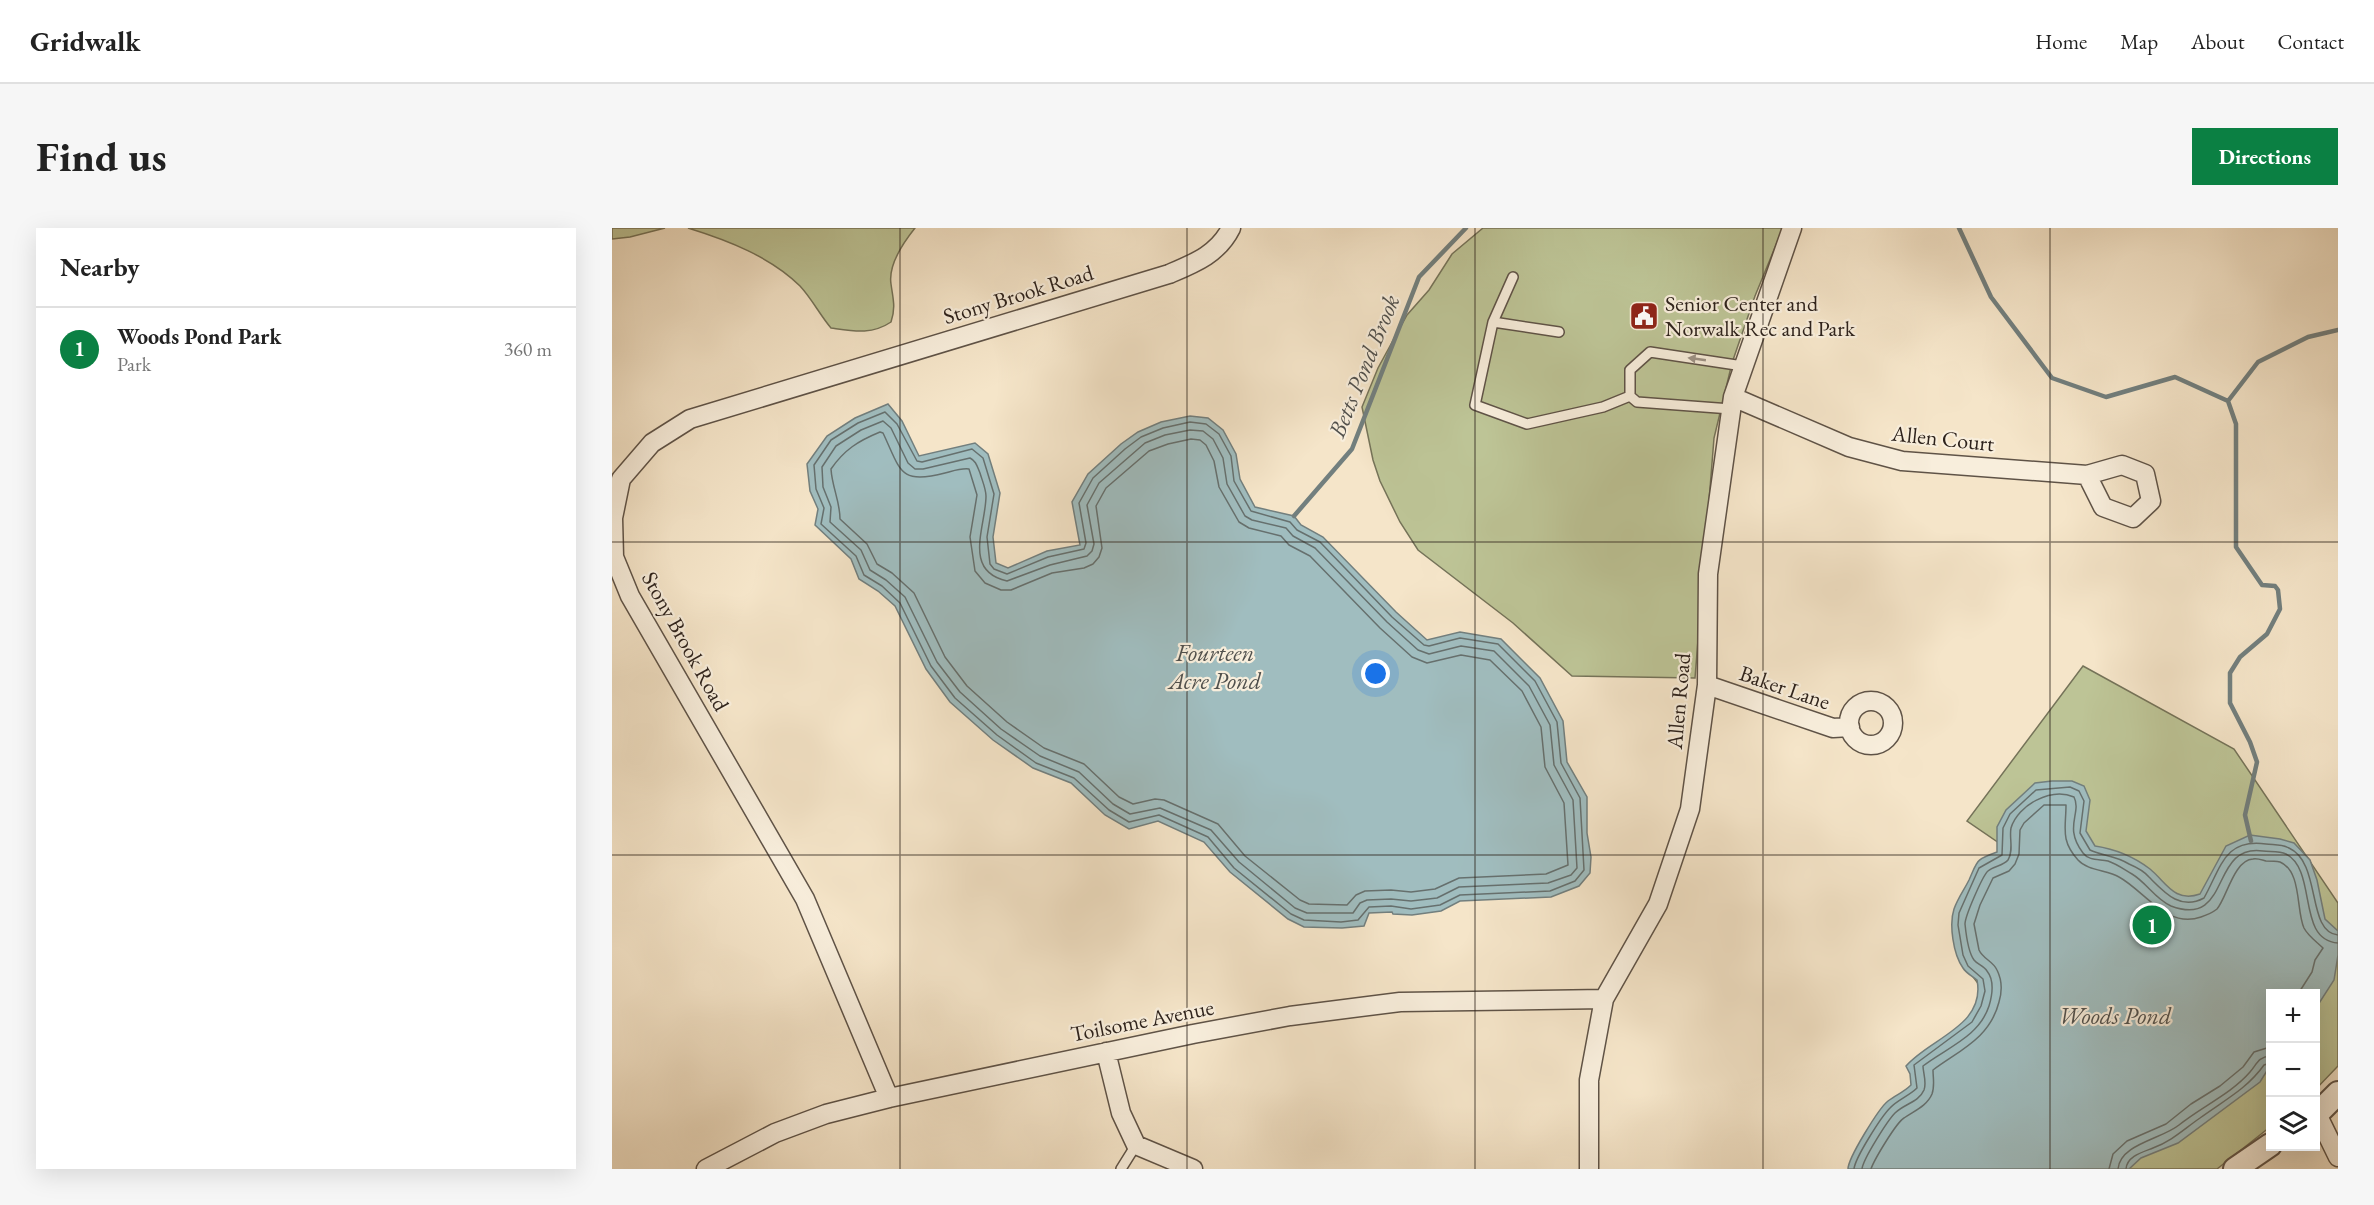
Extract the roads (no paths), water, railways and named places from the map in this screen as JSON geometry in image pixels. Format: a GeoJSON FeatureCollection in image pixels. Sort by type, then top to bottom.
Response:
{"type":"FeatureCollection","features":[{"type":"Feature","properties":{"kind":"street","name":"Stony Brook Road"},"geometry":{"type":"LineString","coordinates":[[889,1098],[805,899],[630,596],[614,557],[613,518],[621,478],[652,443],[690,419],[1169,274],[1202,260],[1224,241],[1231,228]]}},
{"type":"Feature","properties":{"kind":"street","name":"Allen Road"},"geometry":{"type":"LineString","coordinates":[[1590,1169],[1589,1080],[1604,999],[1658,904],[1690,809],[1707,685],[1708,574],[1732,404],[1743,366],[1792,228]]}},
{"type":"Feature","properties":{"kind":"street","name":"Allen Court"},"geometry":{"type":"LineString","coordinates":[[1732,404],[1849,447],[1902,461],[2087,475]]}},
{"type":"Feature","properties":{"kind":"street","name":"Baker Lane"},"geometry":{"type":"LineString","coordinates":[[1707,685],[1833,728],[1850,726]]}},
{"type":"Feature","properties":{"kind":"street","name":"Toilsome Avenue"},"geometry":{"type":"LineString","coordinates":[[706,1169],[775,1133],[826,1114],[889,1098],[1106,1052],[1290,1016],[1400,1002],[1604,999]]}},
{"type":"Feature","properties":{"kind":"street"},"geometry":{"type":"LineString","coordinates":[[1106,1052],[1121,1113],[1136,1145],[1193,1169]]}},
{"type":"Feature","properties":{"kind":"street"},"geometry":{"type":"LineString","coordinates":[[2320,1110],[2338,1093]]}},
{"type":"Feature","properties":{"kind":"street"},"geometry":{"type":"LineString","coordinates":[[2320,1122],[2338,1157]]}},
{"type":"Feature","properties":{"kind":"street"},"geometry":{"type":"LineString","coordinates":[[2235,1169],[2266,1148]]}},
{"type":"Feature","properties":{"kind":"lane"},"geometry":{"type":"LineString","coordinates":[[1513,277],[1493,322],[1475,405],[1527,424],[1603,408],[1630,396]]}},
{"type":"Feature","properties":{"kind":"lane"},"geometry":{"type":"LineString","coordinates":[[1493,322],[1559,332]]}},
{"type":"Feature","properties":{"kind":"lane"},"geometry":{"type":"LineString","coordinates":[[1732,404],[1637,402],[1630,396],[1630,370],[1650,352],[1743,366]]}},
{"type":"Feature","properties":{"kind":"lane"},"geometry":{"type":"LineString","coordinates":[[1121,1169],[1136,1145]]}},
{"type":"Feature","properties":{"kind":"water","name":"Fourteen Acre Pond"},"geometry":{"type":"Polygon","coordinates":[[[888,404],[902,421],[919,456],[975,443],[988,454],[1000,493],[993,537],[996,563],[1008,568],[1047,551],[1080,545],[1072,502],[1088,474],[1121,444],[1138,432],[1161,422],[1190,416],[1208,418],[1223,430],[1236,454],[1240,479],[1255,507],[1294,516],[1301,525],[1323,537],[1396,612],[1427,640],[1460,632],[1501,639],[1540,678],[1563,721],[1567,762],[1587,797],[1590,873],[1579,886],[1551,897],[1460,901],[1441,911],[1412,915],[1393,914],[1392,912],[1369,913],[1364,926],[1304,927],[1288,919],[1230,872],[1204,842],[1158,821],[1129,829],[1105,815],[1071,783],[1033,768],[993,740],[950,702],[926,669],[895,606],[878,591],[859,579],[851,559],[815,525],[818,509],[810,491],[807,464],[827,436],[855,418],[888,404]]]}},
{"type":"Feature","properties":{"kind":"water","name":"Woods Pond"},"geometry":{"type":"Polygon","coordinates":[[[2072,781],[2084,786],[2090,800],[2086,831],[2095,846],[2117,851],[2137,860],[2150,869],[2171,890],[2183,896],[2200,894],[2226,846],[2250,835],[2294,843],[2310,860],[2317,880],[2325,919],[2338,931],[2338,955],[2334,980],[2320,1002],[2320,989],[2266,989],[2266,1072],[2260,1082],[2178,1143],[2141,1158],[2129,1169],[1848,1169],[1858,1144],[1878,1113],[1888,1101],[1911,1085],[1910,1074],[1906,1066],[1916,1056],[1954,1030],[1973,1009],[1978,996],[1977,980],[1964,970],[1954,947],[1952,931],[1954,909],[1976,864],[1997,852],[1997,827],[2006,810],[2035,783],[2072,781]]]}},
{"type":"Feature","properties":{"kind":"waterway","name":"Betts Pond Brook"},"geometry":{"type":"LineString","coordinates":[[1294,516],[1352,449],[1419,277],[1466,228]]}},
{"type":"Feature","properties":{"kind":"waterway","name":"Betts Pond Brook"},"geometry":{"type":"LineString","coordinates":[[1959,228],[1991,297],[2052,378],[2106,397],[2175,377],[2228,401]]}},
{"type":"Feature","properties":{"kind":"waterway","name":"Betts Pond Brook"},"geometry":{"type":"LineString","coordinates":[[2228,401],[2258,362],[2308,337],[2338,330]]}},
{"type":"Feature","properties":{"kind":"waterway"},"geometry":{"type":"LineString","coordinates":[[2228,401],[2236,424],[2236,547],[2262,585],[2275,586],[2278,590],[2280,609],[2267,634],[2240,657],[2230,673],[2230,703],[2250,742],[2257,762],[2245,815],[2251,841]]}},
{"type":"Feature","properties":{"kind":"place","name":"Senior Center and Norwalk Rec and Park"},"geometry":{"type":"Point","coordinates":[1644,316]}},
{"type":"Feature","properties":{"kind":"place","name":"Woods Pond Park"},"geometry":{"type":"Point","coordinates":[2152,925]}}]}
